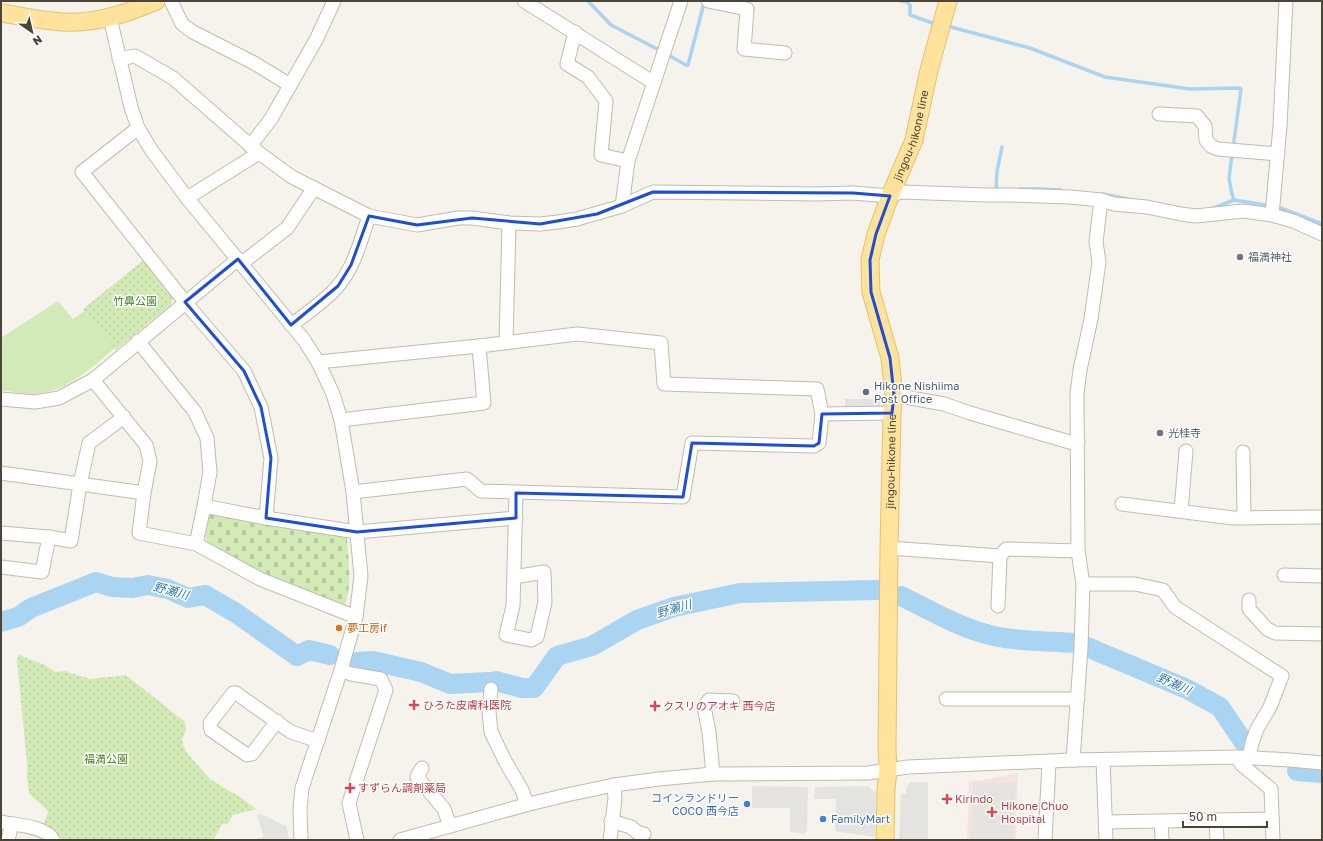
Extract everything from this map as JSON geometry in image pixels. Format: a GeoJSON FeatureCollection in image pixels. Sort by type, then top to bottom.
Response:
{"type":"FeatureCollection","features":[{"type":"Feature","properties":{"kind":"main road"},"geometry":{"type":"LineString","coordinates":[[1,13],[63,22],[83,22],[110,18],[136,10],[156,1]]}},
{"type":"Feature","properties":{"kind":"main road","name":"jingou-hikone line"},"geometry":{"type":"LineString","coordinates":[[885,840],[888,770],[889,548],[892,413],[894,395],[890,358],[871,292],[870,260],[876,234],[890,196],[914,140],[929,70],[948,1]]}},
{"type":"Feature","properties":{"kind":"street"},"geometry":{"type":"LineString","coordinates":[[171,1],[182,24],[193,32],[254,62],[290,85]]}},
{"type":"Feature","properties":{"kind":"street"},"geometry":{"type":"LineString","coordinates":[[187,198],[255,149],[317,38],[334,1]]}},
{"type":"Feature","properties":{"kind":"street"},"geometry":{"type":"LineString","coordinates":[[524,1],[654,83]]}},
{"type":"Feature","properties":{"kind":"street"},"geometry":{"type":"LineString","coordinates":[[622,206],[628,161],[681,1]]}},
{"type":"Feature","properties":{"kind":"street"},"geometry":{"type":"LineString","coordinates":[[708,1],[747,10],[744,49],[785,52]]}},
{"type":"Feature","properties":{"kind":"street"},"geometry":{"type":"LineString","coordinates":[[1272,209],[1278,154],[1286,1]]}},
{"type":"Feature","properties":{"kind":"street"},"geometry":{"type":"LineString","coordinates":[[110,18],[131,107],[138,128],[152,151],[187,198],[304,340],[318,362],[333,394],[341,420],[353,492],[361,576],[356,617],[341,670],[302,788],[300,808],[301,840]]}},
{"type":"Feature","properties":{"kind":"street"},"geometry":{"type":"LineString","coordinates":[[575,32],[567,64],[588,77],[606,101],[601,156],[628,161]]}},
{"type":"Feature","properties":{"kind":"street"},"geometry":{"type":"LineString","coordinates":[[119,59],[135,56],[173,78],[255,149],[292,177],[369,216],[417,225],[458,218],[472,218],[509,223],[540,224],[558,222],[590,216],[622,206],[653,192],[853,193],[890,196],[901,192],[1063,196],[1101,200],[1114,204],[1147,207],[1196,216],[1272,209],[1293,221],[1322,234]]}},
{"type":"Feature","properties":{"kind":"street"},"geometry":{"type":"LineString","coordinates":[[1159,114],[1197,116],[1205,126],[1206,140],[1211,146],[1218,150],[1278,154]]}},
{"type":"Feature","properties":{"kind":"street"},"geometry":{"type":"LineString","coordinates":[[138,128],[82,172],[185,302],[244,371],[261,407],[271,458],[266,518]]}},
{"type":"Feature","properties":{"kind":"street"},"geometry":{"type":"LineString","coordinates":[[1,399],[35,402],[59,398],[93,380],[185,302],[287,228],[314,188]]}},
{"type":"Feature","properties":{"kind":"street"},"geometry":{"type":"LineString","coordinates":[[1073,760],[1081,648],[1083,584],[1078,551],[1077,394],[1080,370],[1091,319],[1099,262],[1096,242],[1101,200]]}},
{"type":"Feature","properties":{"kind":"street"},"geometry":{"type":"LineString","coordinates":[[291,325],[323,302],[338,286],[351,265],[369,216]]}},
{"type":"Feature","properties":{"kind":"street"},"geometry":{"type":"LineString","coordinates":[[506,342],[509,223]]}},
{"type":"Feature","properties":{"kind":"street"},"geometry":{"type":"LineString","coordinates":[[318,362],[479,346],[577,334],[661,343],[664,384],[817,389],[822,414],[819,443],[814,446],[692,443],[683,497],[481,491],[467,479],[353,492]]}},
{"type":"Feature","properties":{"kind":"street"},"geometry":{"type":"LineString","coordinates":[[138,341],[195,412],[207,438],[210,472],[196,544]]}},
{"type":"Feature","properties":{"kind":"street"},"geometry":{"type":"LineString","coordinates":[[341,420],[484,403],[479,346]]}},
{"type":"Feature","properties":{"kind":"street"},"geometry":{"type":"LineString","coordinates":[[93,380],[146,445],[150,461],[139,533],[196,544],[260,579],[356,617]]}},
{"type":"Feature","properties":{"kind":"street"},"geometry":{"type":"LineString","coordinates":[[894,395],[944,404],[1073,443],[1078,442]]}},
{"type":"Feature","properties":{"kind":"street"},"geometry":{"type":"LineString","coordinates":[[822,414],[892,413]]}},
{"type":"Feature","properties":{"kind":"street"},"geometry":{"type":"LineString","coordinates":[[1,533],[48,537],[71,541],[80,484],[89,443],[124,417]]}},
{"type":"Feature","properties":{"kind":"street"},"geometry":{"type":"LineString","coordinates":[[1181,511],[1186,451]]}},
{"type":"Feature","properties":{"kind":"street"},"geometry":{"type":"LineString","coordinates":[[1243,452],[1244,518]]}},
{"type":"Feature","properties":{"kind":"street"},"geometry":{"type":"LineString","coordinates":[[1,472],[144,493]]}},
{"type":"Feature","properties":{"kind":"street"},"geometry":{"type":"LineString","coordinates":[[514,577],[544,572],[546,602],[537,638],[531,640],[506,635],[513,606],[516,492]]}},
{"type":"Feature","properties":{"kind":"street"},"geometry":{"type":"LineString","coordinates":[[1122,504],[1233,518],[1322,517]]}},
{"type":"Feature","properties":{"kind":"street"},"geometry":{"type":"LineString","coordinates":[[204,506],[266,518],[357,532],[516,518]]}},
{"type":"Feature","properties":{"kind":"street"},"geometry":{"type":"LineString","coordinates":[[1,567],[42,572],[48,537]]}},
{"type":"Feature","properties":{"kind":"street"},"geometry":{"type":"LineString","coordinates":[[889,548],[1000,556]]}},
{"type":"Feature","properties":{"kind":"street"},"geometry":{"type":"LineString","coordinates":[[998,606],[1000,556],[1006,549],[1078,551]]}},
{"type":"Feature","properties":{"kind":"street"},"geometry":{"type":"LineString","coordinates":[[1284,575],[1322,576]]}},
{"type":"Feature","properties":{"kind":"street"},"geometry":{"type":"LineString","coordinates":[[1083,584],[1135,584],[1163,590],[1175,607],[1282,676],[1270,707],[1257,729],[1252,743],[1243,757],[1242,765],[1271,789],[1273,840]]}},
{"type":"Feature","properties":{"kind":"street"},"geometry":{"type":"LineString","coordinates":[[1248,600],[1249,609],[1267,628],[1275,633],[1322,634]]}},
{"type":"Feature","properties":{"kind":"street"},"geometry":{"type":"LineString","coordinates":[[341,670],[350,674],[382,679],[386,690],[349,803],[357,840]]}},
{"type":"Feature","properties":{"kind":"street"},"geometry":{"type":"LineString","coordinates":[[491,690],[489,712],[492,732],[505,761],[522,790],[527,804]]}},
{"type":"Feature","properties":{"kind":"street"},"geometry":{"type":"LineString","coordinates":[[277,721],[252,754],[247,755],[211,730],[210,723],[233,693],[236,692],[277,721],[291,732],[318,741]]}},
{"type":"Feature","properties":{"kind":"street"},"geometry":{"type":"LineString","coordinates":[[946,699],[1078,699]]}},
{"type":"Feature","properties":{"kind":"street"},"geometry":{"type":"LineString","coordinates":[[713,774],[709,732],[704,707],[709,700],[733,701]]}},
{"type":"Feature","properties":{"kind":"street"},"geometry":{"type":"LineString","coordinates":[[400,840],[527,804],[571,794],[614,785],[713,774],[868,773],[908,767],[1073,760],[1243,757],[1322,763]]}},
{"type":"Feature","properties":{"kind":"street"},"geometry":{"type":"LineString","coordinates":[[1103,760],[1106,840]]}},
{"type":"Feature","properties":{"kind":"street"},"geometry":{"type":"LineString","coordinates":[[1044,840],[1049,762]]}},
{"type":"Feature","properties":{"kind":"street"},"geometry":{"type":"LineString","coordinates":[[422,768],[417,777],[444,808],[450,826]]}},
{"type":"Feature","properties":{"kind":"street"},"geometry":{"type":"LineString","coordinates":[[610,840],[615,798],[614,785]]}},
{"type":"Feature","properties":{"kind":"street"},"geometry":{"type":"LineString","coordinates":[[1106,822],[1272,819]]}},
{"type":"Feature","properties":{"kind":"street"},"geometry":{"type":"LineString","coordinates":[[1216,820],[1217,840]]}},
{"type":"Feature","properties":{"kind":"street"},"geometry":{"type":"LineString","coordinates":[[612,821],[631,827],[638,833],[644,834]]}},
{"type":"Feature","properties":{"kind":"street"},"geometry":{"type":"LineString","coordinates":[[1161,821],[1162,840]]}},
{"type":"Feature","properties":{"kind":"street"},"geometry":{"type":"LineString","coordinates":[[8,840],[6,823],[41,829],[53,838],[53,840]]}},
{"type":"Feature","properties":{"kind":"highlighted area"},"geometry":{"type":"Polygon","coordinates":[[[653,192],[853,193],[890,196],[876,234],[870,260],[871,292],[890,358],[894,395],[892,413],[822,414],[819,443],[814,446],[692,443],[683,497],[516,493],[516,518],[357,532],[266,518],[271,458],[261,407],[244,371],[185,302],[238,259],[291,325],[338,286],[351,265],[369,216],[417,225],[472,218],[540,224],[597,214],[653,192]]]}},
{"type":"Feature","properties":{"kind":"shaded area"},"geometry":{"type":"Polygon","coordinates":[[[845,399],[880,399],[880,411],[845,410],[845,399]]]}},
{"type":"Feature","properties":{"kind":"shaded area","name":"Hikone Chuo Hospital"},"geometry":{"type":"Polygon","coordinates":[[[1018,773],[1016,840],[967,840],[969,781],[983,780],[1018,773]]]}},
{"type":"Feature","properties":{"kind":"shaded area"},"geometry":{"type":"Polygon","coordinates":[[[910,782],[928,782],[928,840],[899,840],[901,794],[906,794],[906,787],[910,782]]]}},
{"type":"Feature","properties":{"kind":"shaded area","name":"Hikone Chuo Hospital"},"geometry":{"type":"Polygon","coordinates":[[[973,783],[1016,783],[1013,840],[971,840],[973,783]]]}},
{"type":"Feature","properties":{"kind":"shaded area"},"geometry":{"type":"Polygon","coordinates":[[[752,786],[808,787],[807,829],[805,834],[790,832],[790,808],[752,808],[752,786]]]}},
{"type":"Feature","properties":{"kind":"shaded area"},"geometry":{"type":"Polygon","coordinates":[[[868,786],[876,793],[875,837],[835,831],[836,799],[814,799],[815,787],[868,786]]]}},
{"type":"Feature","properties":{"kind":"shaded area"},"geometry":{"type":"Polygon","coordinates":[[[259,813],[287,827],[289,840],[252,840],[264,837],[257,816],[259,813]]]}},
{"type":"Feature","properties":{"kind":"green space","name":"竹鼻公園"},"geometry":{"type":"Polygon","coordinates":[[[145,259],[174,294],[171,305],[116,350],[83,309],[145,259]]]}},
{"type":"Feature","properties":{"kind":"green space"},"geometry":{"type":"Polygon","coordinates":[[[58,301],[73,319],[84,311],[115,348],[86,372],[56,389],[32,394],[1,390],[1,338],[58,301]]]}},
{"type":"Feature","properties":{"kind":"green space"},"geometry":{"type":"Polygon","coordinates":[[[214,512],[347,537],[349,582],[347,599],[344,607],[256,572],[207,543],[205,533],[207,518],[214,512]]]}},
{"type":"Feature","properties":{"kind":"green space","name":"福満公園"},"geometry":{"type":"Polygon","coordinates":[[[19,654],[45,665],[55,672],[65,671],[90,679],[126,675],[185,722],[186,730],[182,739],[183,745],[187,753],[210,779],[239,796],[256,809],[233,815],[227,825],[223,823],[213,840],[64,840],[44,824],[48,812],[29,794],[17,660],[19,654]]]}},
{"type":"Feature","properties":{"kind":"waterway"},"geometry":{"type":"LineString","coordinates":[[588,1],[611,25],[661,51]]}},
{"type":"Feature","properties":{"kind":"waterway"},"geometry":{"type":"LineString","coordinates":[[901,1],[907,2],[910,5],[910,15],[935,24]]}},
{"type":"Feature","properties":{"kind":"waterway"},"geometry":{"type":"LineString","coordinates":[[668,55],[688,65],[704,3]]}},
{"type":"Feature","properties":{"kind":"waterway"},"geometry":{"type":"LineString","coordinates":[[947,26],[1030,48],[1105,77],[1190,89],[1240,88],[1229,178],[1234,200]]}},
{"type":"Feature","properties":{"kind":"waterway"},"geometry":{"type":"LineString","coordinates":[[999,190],[996,190],[997,171],[1002,147]]}},
{"type":"Feature","properties":{"kind":"waterway"},"geometry":{"type":"LineString","coordinates":[[1019,189],[1061,190]]}},
{"type":"Feature","properties":{"kind":"waterway"},"geometry":{"type":"LineString","coordinates":[[1103,194],[1128,199]]}},
{"type":"Feature","properties":{"kind":"waterway"},"geometry":{"type":"LineString","coordinates":[[1211,209],[1234,200],[1278,207],[1322,224]]}},
{"type":"Feature","properties":{"kind":"waterway","name":"野瀬川"},"geometry":{"type":"LineString","coordinates":[[1,622],[18,617],[31,608],[96,582],[112,587],[132,588],[148,585],[168,589],[188,598],[205,595],[236,613],[297,656],[309,650],[330,655]]}},
{"type":"Feature","properties":{"kind":"waterway","name":"野瀬川"},"geometry":{"type":"LineString","coordinates":[[496,681],[522,688],[534,688],[557,656],[592,646],[637,620],[674,607],[740,593],[877,590]]}},
{"type":"Feature","properties":{"kind":"waterway","name":"野瀬川"},"geometry":{"type":"LineString","coordinates":[[901,596],[947,619],[982,633],[1014,639],[1076,643]]}},
{"type":"Feature","properties":{"kind":"waterway","name":"野瀬川"},"geometry":{"type":"LineString","coordinates":[[1087,647],[1187,689],[1220,707],[1245,742]]}},
{"type":"Feature","properties":{"kind":"waterway","name":"野瀬川"},"geometry":{"type":"LineString","coordinates":[[357,662],[373,661],[421,672],[450,684],[489,682]]}},
{"type":"Feature","properties":{"kind":"waterway","name":"野瀬川"},"geometry":{"type":"LineString","coordinates":[[1297,771],[1322,773]]}},
{"type":"Feature","properties":{"kind":"place","name":"福満神社"},"geometry":{"type":"Point","coordinates":[1240,257]}},
{"type":"Feature","properties":{"kind":"place","name":"Hikone Nishiima Post Office"},"geometry":{"type":"Point","coordinates":[866,392]}},
{"type":"Feature","properties":{"kind":"place","name":"光桂寺"},"geometry":{"type":"Point","coordinates":[1160,433]}},
{"type":"Feature","properties":{"kind":"place","name":"夢工房if"},"geometry":{"type":"Point","coordinates":[339,628]}},
{"type":"Feature","properties":{"kind":"place","name":"ひろた皮膚科医院"},"geometry":{"type":"Point","coordinates":[414,705]}},
{"type":"Feature","properties":{"kind":"place","name":"クスリのアオキ 西今店"},"geometry":{"type":"Point","coordinates":[655,706]}},
{"type":"Feature","properties":{"kind":"place","name":"すずらん調剤薬局"},"geometry":{"type":"Point","coordinates":[350,788]}},
{"type":"Feature","properties":{"kind":"place","name":"Kirindo"},"geometry":{"type":"Point","coordinates":[947,799]}},
{"type":"Feature","properties":{"kind":"place","name":"コインランドリー COCO 西今店"},"geometry":{"type":"Point","coordinates":[747,804]}},
{"type":"Feature","properties":{"kind":"place","name":"Hikone Chuo Hospital"},"geometry":{"type":"Point","coordinates":[992,812]}},
{"type":"Feature","properties":{"kind":"place","name":"FamilyMart"},"geometry":{"type":"Point","coordinates":[823,819]}}]}
